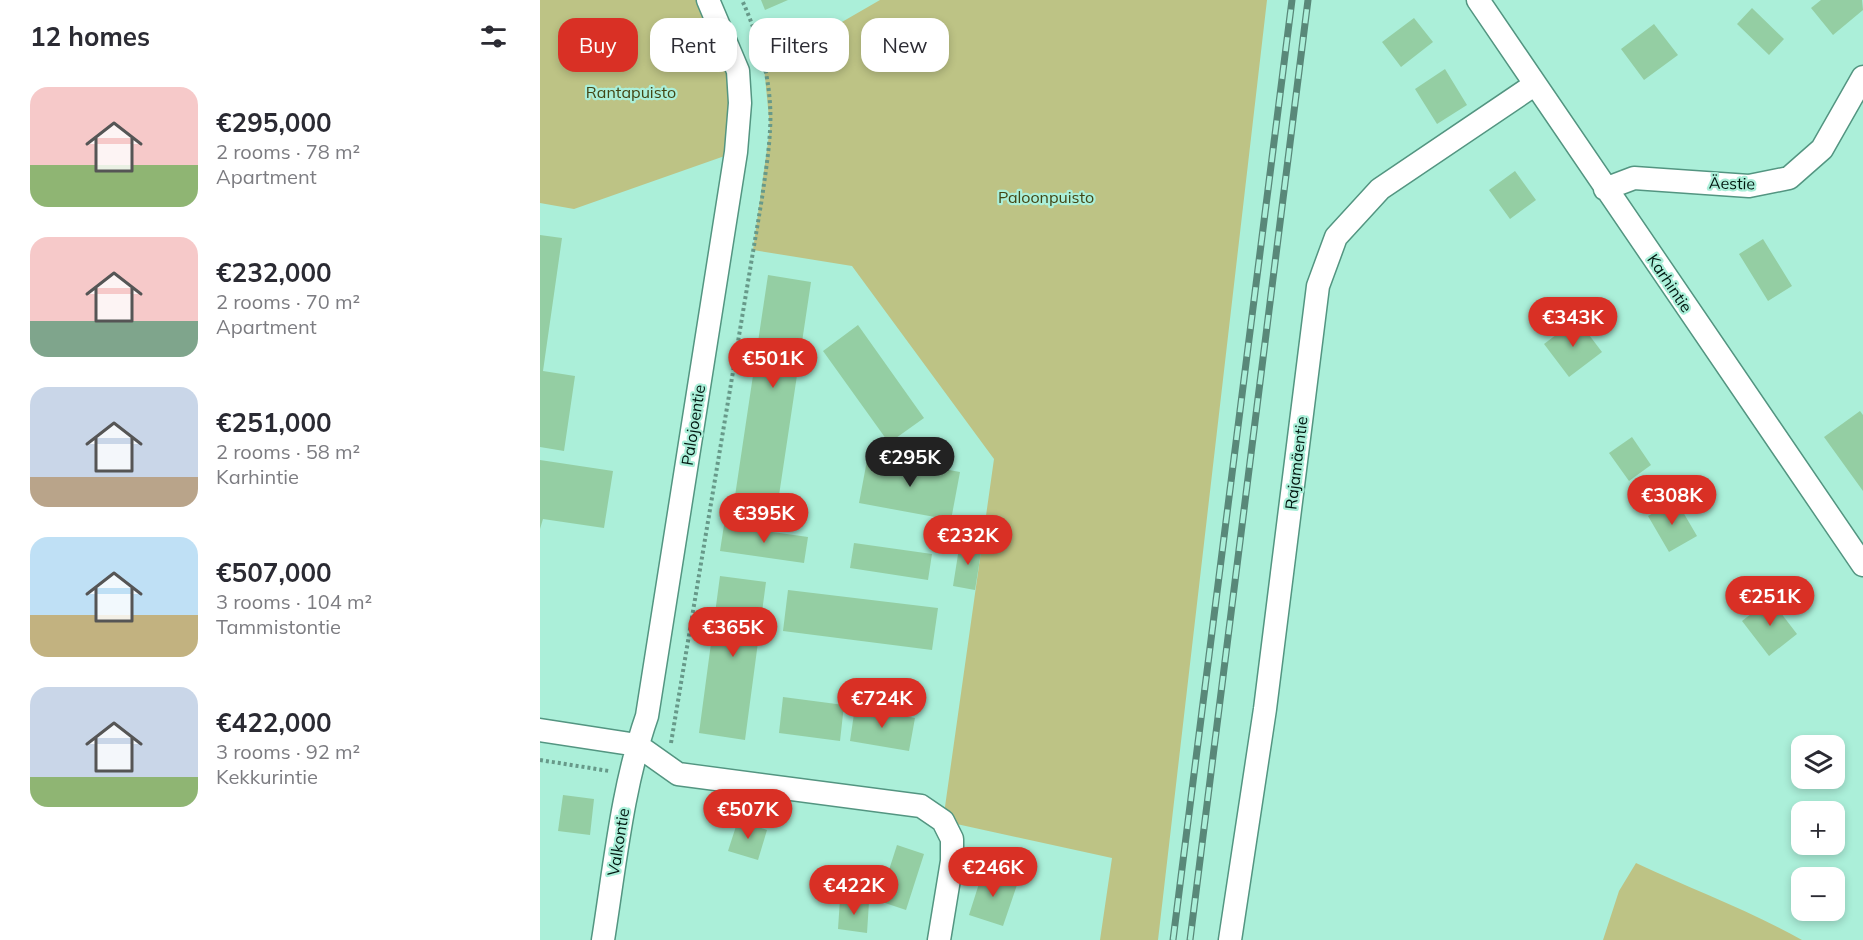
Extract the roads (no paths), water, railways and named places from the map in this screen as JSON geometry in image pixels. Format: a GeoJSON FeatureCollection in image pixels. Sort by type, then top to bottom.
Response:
{"type":"FeatureCollection","features":[{"type":"Feature","properties":{"kind":"street","name":"Palojoentie"},"geometry":{"type":"LineString","coordinates":[[637,745],[647,716],[736,152],[740,103],[738,71],[708,0]]}},
{"type":"Feature","properties":{"kind":"street","name":"Karhintie"},"geometry":{"type":"LineString","coordinates":[[1478,0],[1863,565]]}},
{"type":"Feature","properties":{"kind":"street","name":"Rajamäentie"},"geometry":{"type":"LineString","coordinates":[[1230,940],[1265,710],[1318,286],[1336,237],[1380,189],[1534,85]]}},
{"type":"Feature","properties":{"kind":"street","name":"Äestie"},"geometry":{"type":"LineString","coordinates":[[1605,189],[1634,178],[1749,186],[1790,178],[1822,149],[1860,91]]}},
{"type":"Feature","properties":{"kind":"street"},"geometry":{"type":"LineString","coordinates":[[540,730],[637,745],[678,774],[921,806],[943,822],[952,839],[952,861],[939,940]]}},
{"type":"Feature","properties":{"kind":"street","name":"Valkontie"},"geometry":{"type":"LineString","coordinates":[[603,940],[629,775],[637,745]]}},
{"type":"Feature","properties":{"kind":"railway"},"geometry":{"type":"LineString","coordinates":[[1173,940],[1292,0]]}},
{"type":"Feature","properties":{"kind":"railway"},"geometry":{"type":"LineString","coordinates":[[1190,940],[1308,0]]}},
{"type":"Feature","properties":{"kind":"park label","name":"Rantapuisto"},"geometry":{"type":"Point","coordinates":[631,92]}},
{"type":"Feature","properties":{"kind":"park label","name":"Paloonpuisto"},"geometry":{"type":"Point","coordinates":[1046,197]}}]}
